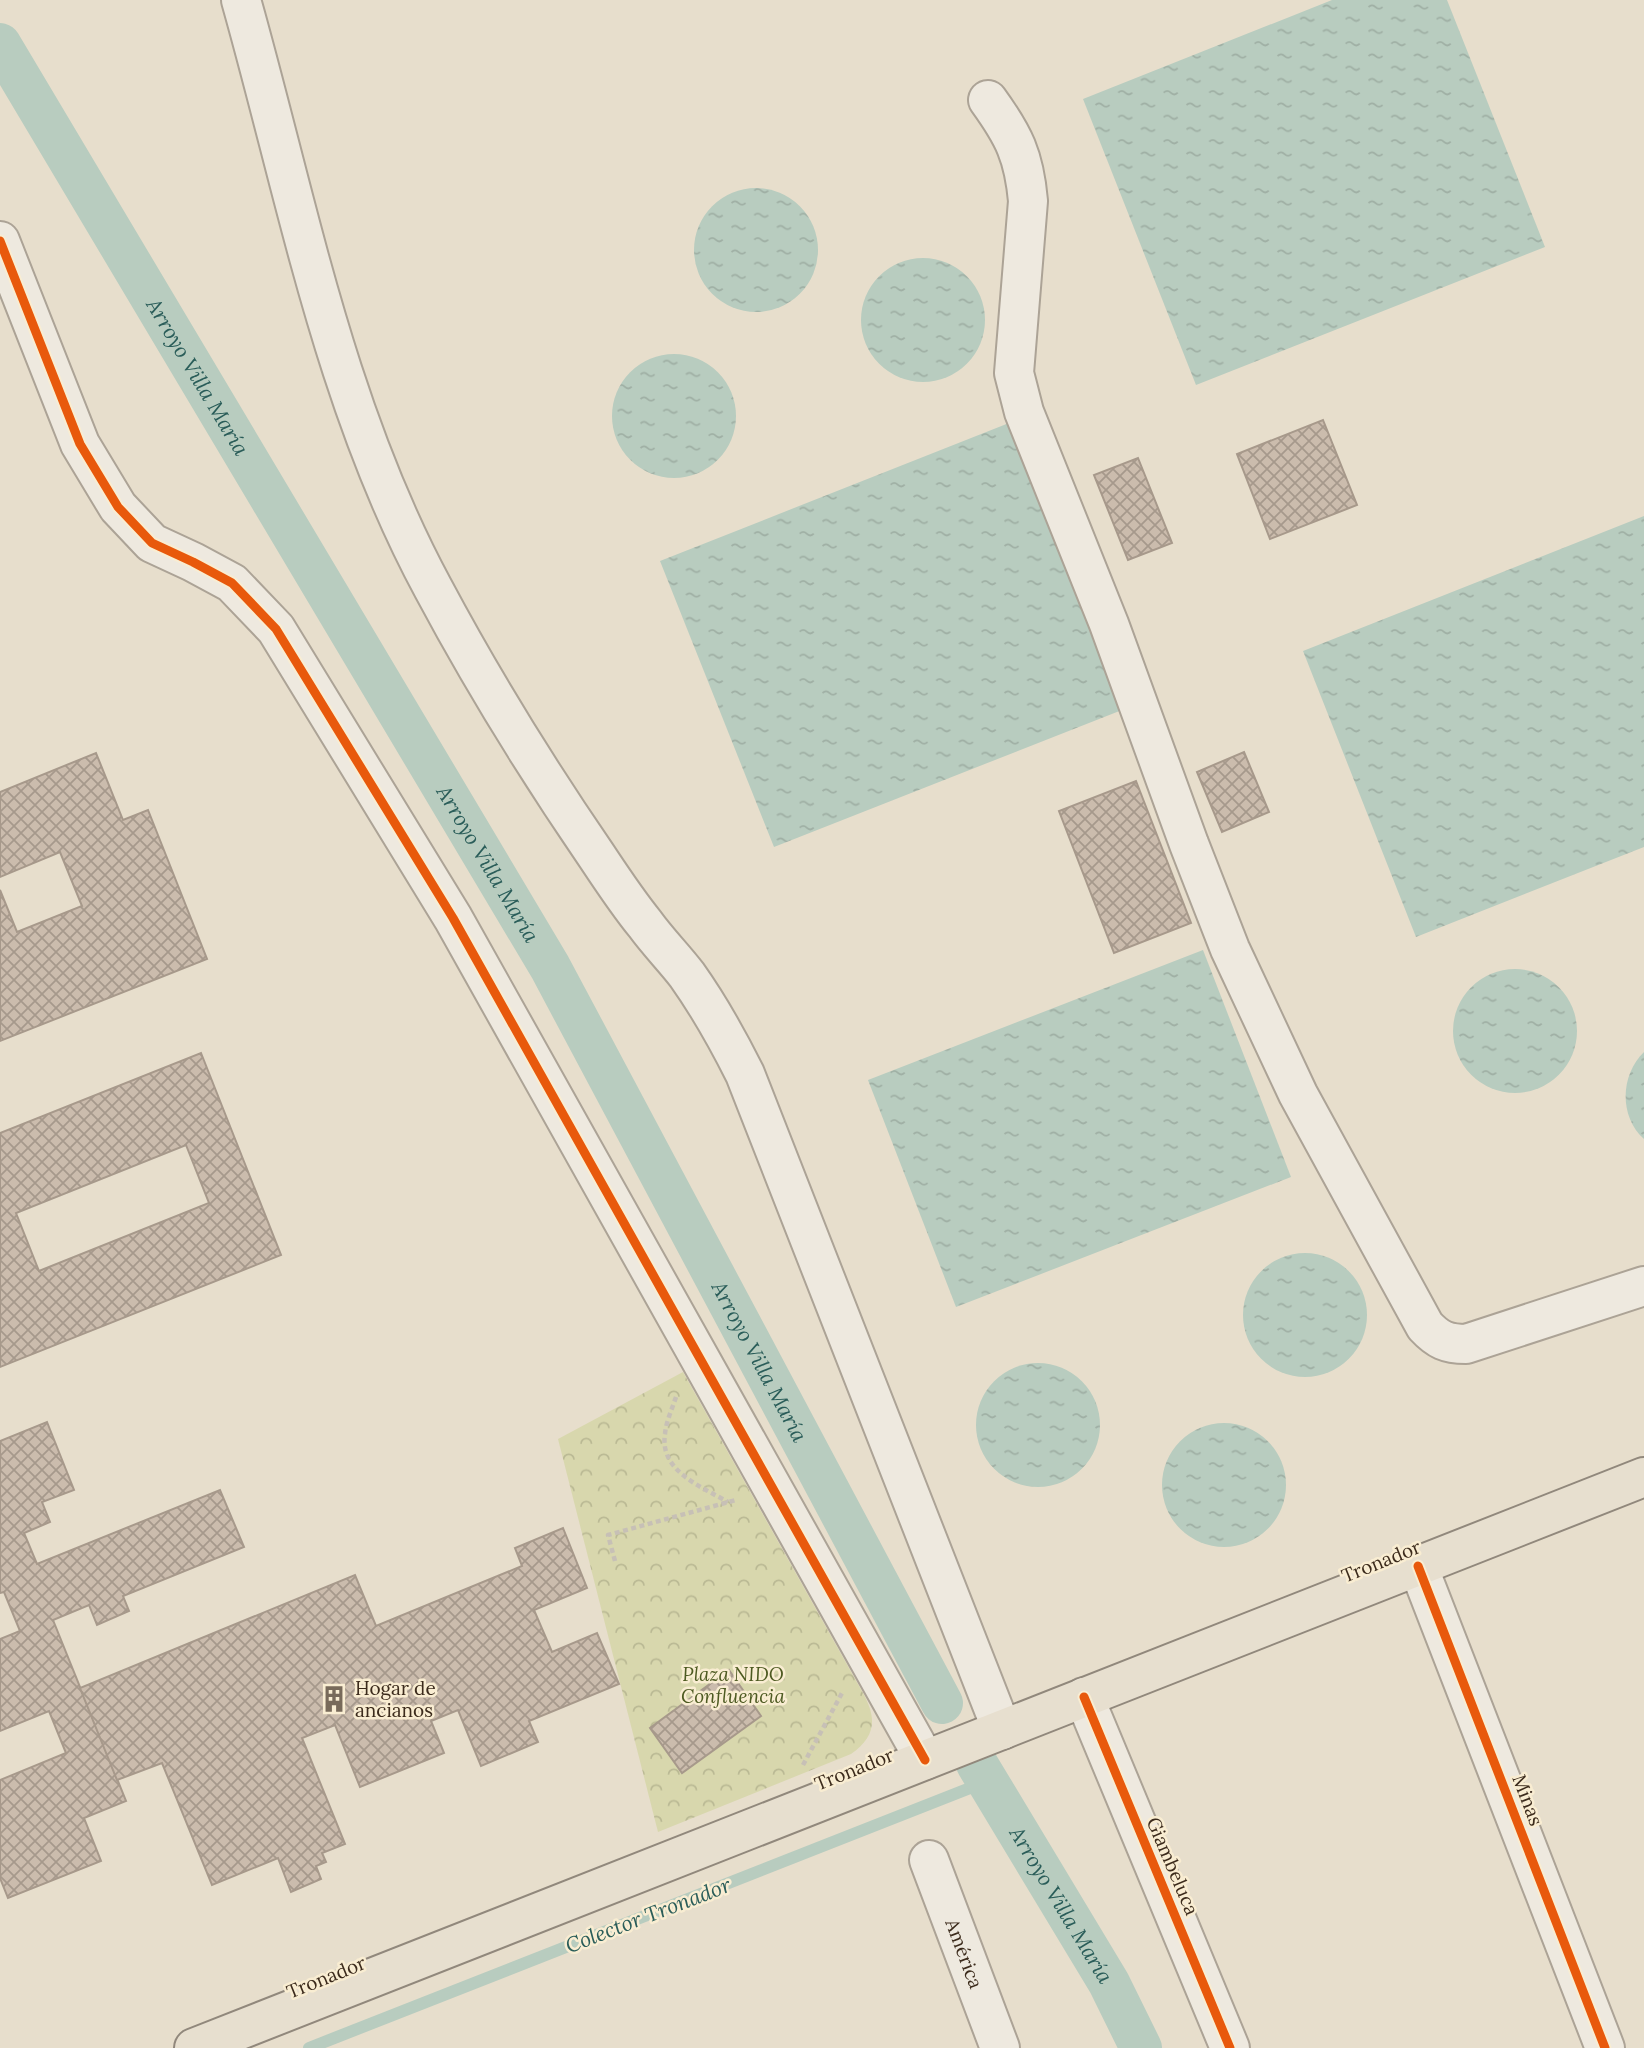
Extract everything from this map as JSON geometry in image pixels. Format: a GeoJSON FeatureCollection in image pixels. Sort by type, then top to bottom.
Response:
{"type":"FeatureCollection","features":[{"type":"Feature","properties":{"kind":"main road","name":"Tronador"},"geometry":{"type":"LineString","coordinates":[[194,2048],[1644,1477]]}},
{"type":"Feature","properties":{"kind":"street"},"geometry":{"type":"LineString","coordinates":[[241,0],[319,300],[390,498],[431,586],[538,769],[644,923],[687,975],[722,1029],[745,1074],[1002,1730]]}},
{"type":"Feature","properties":{"kind":"street"},"geometry":{"type":"LineString","coordinates":[[988,100],[1010,130],[1020,153],[1026,178],[1028,201],[1014,373],[1024,412],[1109,624],[1189,844],[1236,961],[1298,1094],[1425,1326],[1436,1339],[1450,1344],[1466,1344],[1644,1286]]}},
{"type":"Feature","properties":{"kind":"street"},"geometry":{"type":"LineString","coordinates":[[0,240],[80,444],[118,507],[152,543],[232,583],[276,629],[453,918],[925,1760]]}},
{"type":"Feature","properties":{"kind":"street","name":"Minas"},"geometry":{"type":"LineString","coordinates":[[1418,1566],[1605,2048]]}},
{"type":"Feature","properties":{"kind":"street","name":"Giambeluca"},"geometry":{"type":"LineString","coordinates":[[1084,1697],[1230,2048]]}},
{"type":"Feature","properties":{"kind":"street","name":"América"},"geometry":{"type":"LineString","coordinates":[[929,1860],[1000,2048]]}},
{"type":"Feature","properties":{"kind":"path"},"geometry":{"type":"LineString","coordinates":[[677,1394],[665,1433],[667,1455],[684,1476],[729,1502]]}},
{"type":"Feature","properties":{"kind":"path"},"geometry":{"type":"LineString","coordinates":[[615,1561],[608,1535],[743,1498]]}},
{"type":"Feature","properties":{"kind":"path"},"geometry":{"type":"LineString","coordinates":[[802,1767],[846,1683]]}},
{"type":"Feature","properties":{"kind":"green space","name":"Plaza NIDO Confluencia"},"geometry":{"type":"Polygon","coordinates":[[[683,1372],[868,1702],[872,1727],[865,1741],[851,1754],[658,1832],[558,1439],[683,1372]]]}},
{"type":"Feature","properties":{"kind":"water"},"geometry":{"type":"Polygon","coordinates":[[[1332,0],[1447,0],[1545,247],[1196,385],[1083,99],[1332,0]]]}},
{"type":"Feature","properties":{"kind":"water"},"geometry":{"type":"Polygon","coordinates":[[[756,188],[780,193],[800,206],[813,226],[818,250],[813,274],[800,294],[780,307],[756,312],[732,307],[712,294],[699,274],[694,250],[699,226],[712,206],[732,193],[756,188]]]}},
{"type":"Feature","properties":{"kind":"water"},"geometry":{"type":"Polygon","coordinates":[[[923,258],[947,263],[967,276],[980,296],[985,320],[980,344],[967,364],[947,377],[923,382],[899,377],[879,364],[866,344],[861,320],[866,296],[879,276],[899,263],[923,258]]]}},
{"type":"Feature","properties":{"kind":"water"},"geometry":{"type":"Polygon","coordinates":[[[674,354],[698,359],[718,372],[731,392],[736,416],[731,440],[718,460],[698,473],[674,478],[650,473],[630,460],[617,440],[612,416],[617,392],[630,372],[650,359],[674,354]]]}},
{"type":"Feature","properties":{"kind":"water"},"geometry":{"type":"Polygon","coordinates":[[[1009,423],[1122,710],[774,847],[660,561],[1009,423]]]}},
{"type":"Feature","properties":{"kind":"water"},"geometry":{"type":"Polygon","coordinates":[[[1644,516],[1644,847],[1416,937],[1303,651],[1644,516]]]}},
{"type":"Feature","properties":{"kind":"water"},"geometry":{"type":"Polygon","coordinates":[[[1203,950],[1291,1177],[956,1307],[868,1080],[1203,950]]]}},
{"type":"Feature","properties":{"kind":"water"},"geometry":{"type":"Polygon","coordinates":[[[1515,969],[1539,974],[1559,987],[1572,1007],[1577,1031],[1572,1055],[1559,1075],[1539,1088],[1515,1093],[1491,1088],[1471,1075],[1458,1055],[1453,1031],[1458,1007],[1471,987],[1491,974],[1515,969]]]}},
{"type":"Feature","properties":{"kind":"water"},"geometry":{"type":"Polygon","coordinates":[[[1644,1052],[1644,1139],[1630,1119],[1626,1096],[1630,1072],[1644,1052]]]}},
{"type":"Feature","properties":{"kind":"water"},"geometry":{"type":"Polygon","coordinates":[[[1305,1253],[1329,1258],[1349,1271],[1362,1291],[1367,1315],[1362,1339],[1349,1359],[1329,1372],[1305,1377],[1281,1372],[1261,1359],[1248,1339],[1243,1315],[1248,1291],[1261,1271],[1281,1258],[1305,1253]]]}},
{"type":"Feature","properties":{"kind":"water"},"geometry":{"type":"Polygon","coordinates":[[[1038,1363],[1062,1368],[1082,1381],[1095,1401],[1100,1425],[1095,1449],[1082,1469],[1062,1482],[1038,1487],[1014,1482],[994,1469],[981,1449],[976,1425],[981,1401],[994,1381],[1014,1368],[1038,1363]]]}},
{"type":"Feature","properties":{"kind":"water"},"geometry":{"type":"Polygon","coordinates":[[[1224,1423],[1248,1428],[1268,1441],[1281,1461],[1286,1485],[1281,1509],[1268,1529],[1248,1542],[1224,1547],[1200,1542],[1180,1529],[1167,1509],[1162,1485],[1167,1461],[1180,1441],[1200,1428],[1224,1423]]]}},
{"type":"Feature","properties":{"kind":"building"},"geometry":{"type":"Polygon","coordinates":[[[1323,420],[1357,505],[1270,539],[1237,454],[1323,420]]]}},
{"type":"Feature","properties":{"kind":"building"},"geometry":{"type":"Polygon","coordinates":[[[1138,458],[1172,543],[1128,560],[1094,475],[1138,458]]]}},
{"type":"Feature","properties":{"kind":"building"},"geometry":{"type":"Polygon","coordinates":[[[1244,752],[1269,812],[1222,832],[1197,772],[1244,752]]]}},
{"type":"Feature","properties":{"kind":"building"},"geometry":{"type":"Polygon","coordinates":[[[96,753],[123,820],[148,810],[207,959],[0,1041],[0,890],[17,932],[82,906],[60,852],[0,877],[0,792],[96,753]]]}},
{"type":"Feature","properties":{"kind":"building"},"geometry":{"type":"Polygon","coordinates":[[[1136,781],[1191,923],[1114,953],[1059,811],[1136,781]]]}},
{"type":"Feature","properties":{"kind":"building"},"geometry":{"type":"Polygon","coordinates":[[[201,1053],[281,1255],[0,1367],[0,1133],[201,1053]],[[186,1145],[16,1213],[39,1271],[209,1203],[186,1145]]]}},
{"type":"Feature","properties":{"kind":"building"},"geometry":{"type":"Polygon","coordinates":[[[47,1422],[74,1490],[42,1502],[50,1522],[24,1533],[37,1564],[220,1490],[244,1547],[123,1596],[129,1611],[97,1625],[89,1605],[53,1620],[126,1801],[84,1818],[101,1861],[8,1898],[0,1878],[0,1780],[66,1753],[49,1711],[0,1731],[0,1639],[20,1631],[4,1592],[0,1593],[0,1441],[47,1422]]]}},
{"type":"Feature","properties":{"kind":"building","name":"Hogar de ancianos"},"geometry":{"type":"Polygon","coordinates":[[[563,1528],[587,1588],[534,1610],[552,1652],[597,1633],[619,1684],[529,1721],[538,1742],[481,1766],[458,1710],[431,1721],[444,1753],[360,1787],[335,1725],[302,1738],[345,1844],[322,1853],[326,1862],[316,1866],[321,1879],[291,1892],[278,1858],[212,1885],[162,1763],[117,1780],[80,1688],[355,1575],[376,1626],[522,1566],[515,1548],[563,1528]]]}},
{"type":"Feature","properties":{"kind":"building"},"geometry":{"type":"Polygon","coordinates":[[[729,1670],[761,1716],[682,1773],[650,1728],[729,1670]]]}},
{"type":"Feature","properties":{"kind":"waterway","name":"Arroyo Villa María"},"geometry":{"type":"LineString","coordinates":[[0,44],[550,967],[942,1703]]}},
{"type":"Feature","properties":{"kind":"waterway","name":"Arroyo Villa María"},"geometry":{"type":"LineString","coordinates":[[977,1764],[1109,1983],[1141,2048]]}},
{"type":"Feature","properties":{"kind":"waterway","name":"Colector Tronador"},"geometry":{"type":"LineString","coordinates":[[309,2048],[988,1781]]}},
{"type":"Feature","properties":{"kind":"cycle path"},"geometry":{"type":"LineString","coordinates":[[0,241],[80,444],[118,507],[152,543],[232,583],[276,629],[453,918],[925,1760]]}},
{"type":"Feature","properties":{"kind":"cycle path"},"geometry":{"type":"LineString","coordinates":[[1418,1566],[1605,2048]]}},
{"type":"Feature","properties":{"kind":"cycle path"},"geometry":{"type":"LineString","coordinates":[[1084,1697],[1230,2048]]}},
{"type":"Feature","properties":{"kind":"place","name":"Hogar de ancianos"},"geometry":{"type":"Point","coordinates":[334,1699]}}]}
